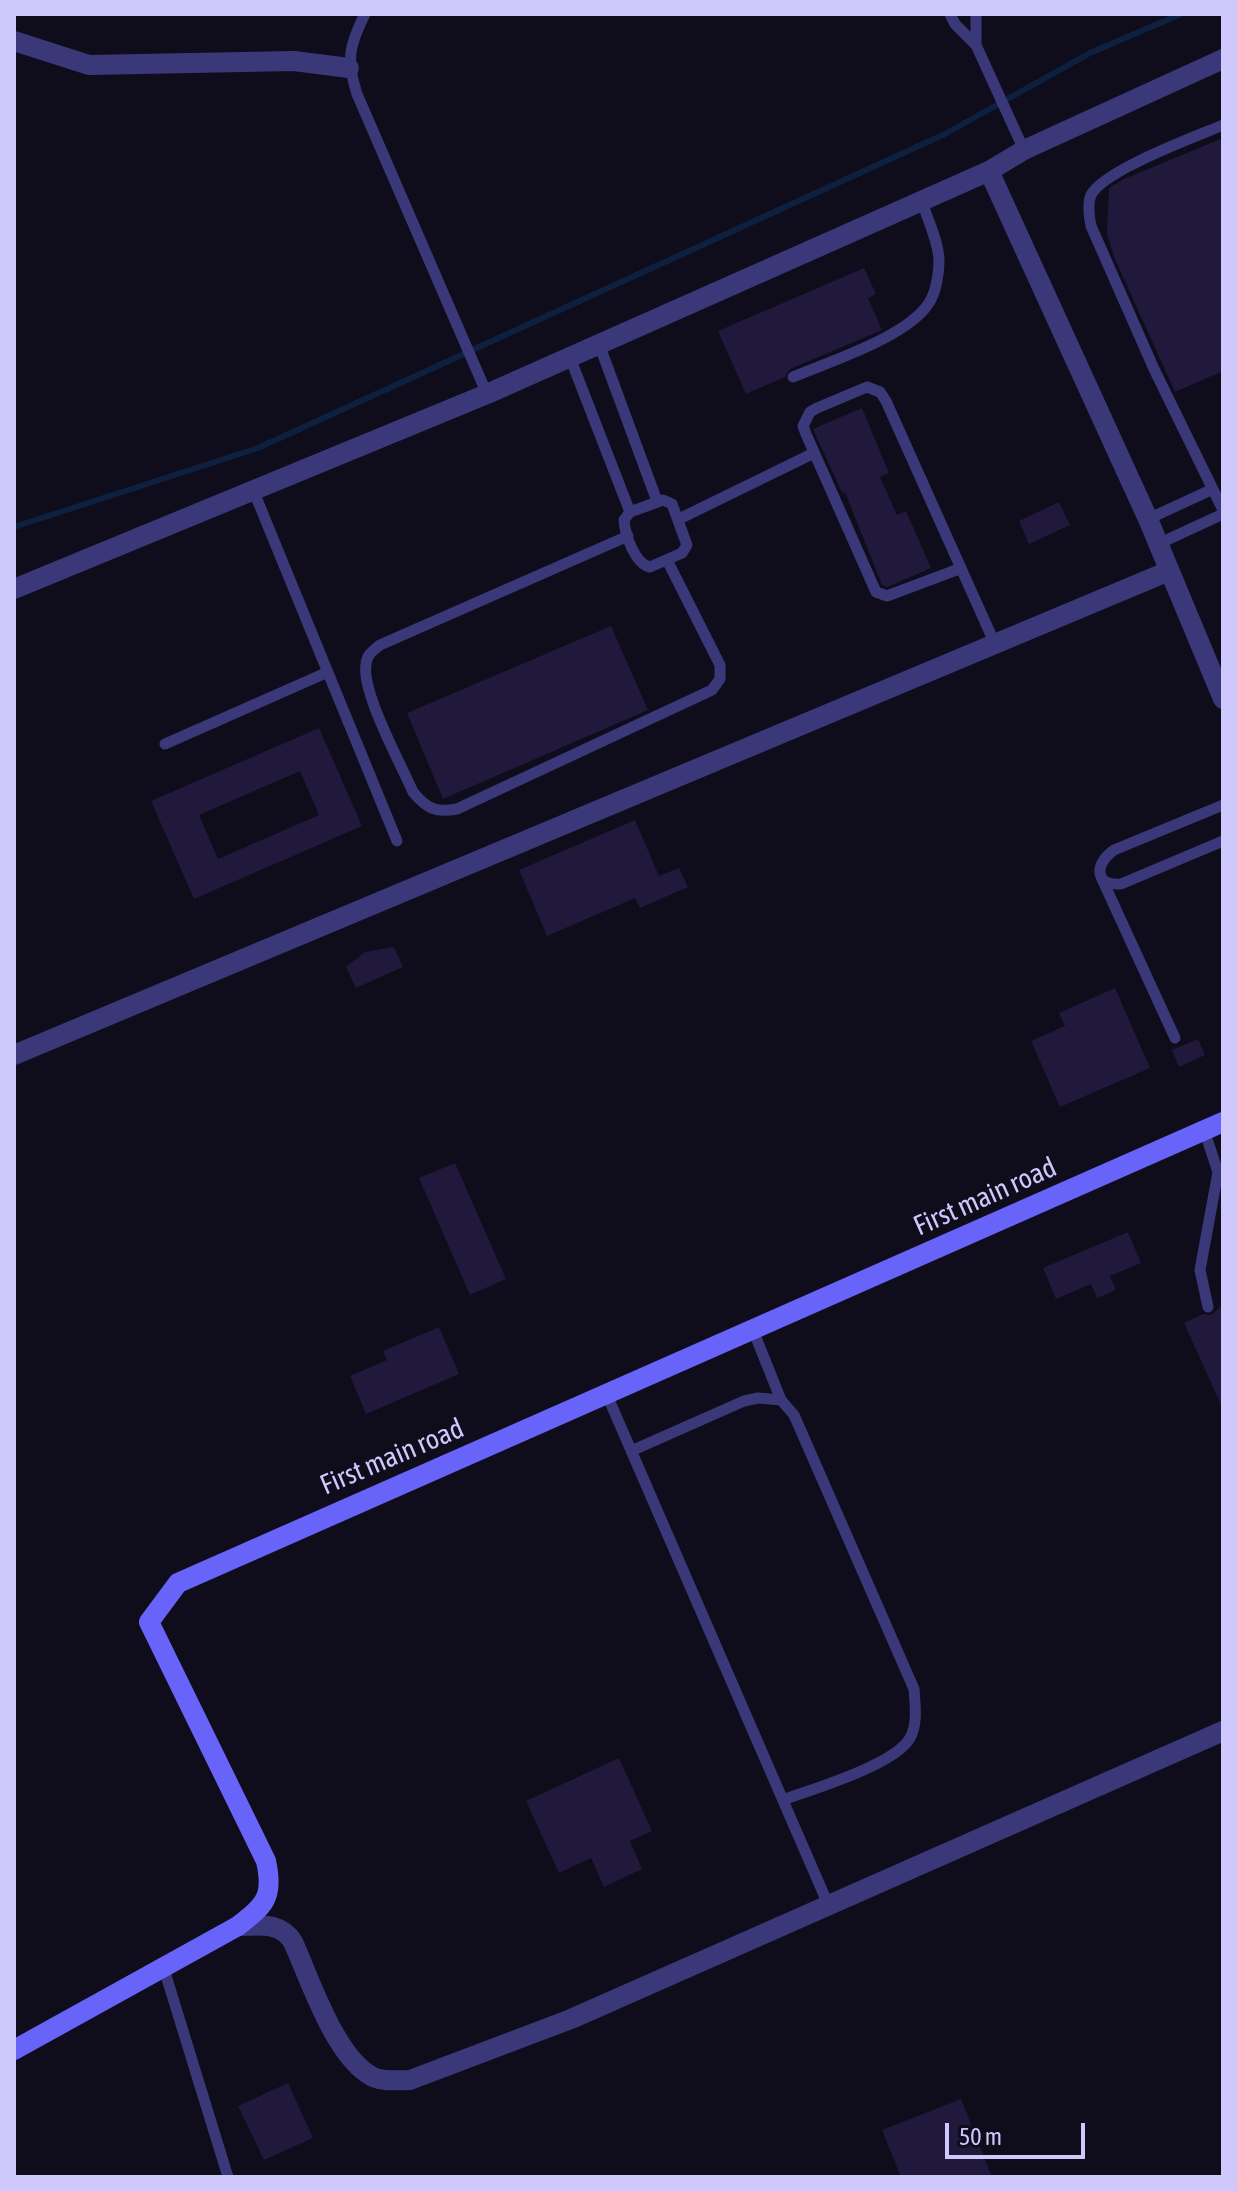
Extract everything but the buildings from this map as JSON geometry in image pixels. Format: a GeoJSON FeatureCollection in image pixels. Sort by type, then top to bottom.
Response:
{"type":"FeatureCollection","features":[{"type":"Feature","properties":{"kind":"street"},"geometry":{"type":"LineString","coordinates":[[14,41],[89,65],[294,61],[349,68]]}},
{"type":"Feature","properties":{"kind":"street"},"geometry":{"type":"LineString","coordinates":[[14,589],[487,394],[989,171],[1024,150],[1223,59]]}},
{"type":"Feature","properties":{"kind":"street"},"geometry":{"type":"LineString","coordinates":[[989,171],[1148,519],[1223,699]]}},
{"type":"Feature","properties":{"kind":"street"},"geometry":{"type":"LineString","coordinates":[[14,1055],[1169,571]]}},
{"type":"Feature","properties":{"kind":"street","name":"First main road"},"geometry":{"type":"LineString","coordinates":[[14,2050],[238,1926],[261,1909],[270,1888],[266,1861],[149,1622],[178,1583],[1214,1126]]}},
{"type":"Feature","properties":{"kind":"street"},"geometry":{"type":"LineString","coordinates":[[238,1926],[269,1925],[284,1931],[293,1942],[332,2027],[353,2063],[373,2077],[388,2081],[410,2080],[571,2019],[1223,1731]]}},
{"type":"Feature","properties":{"kind":"lane"},"geometry":{"type":"LineString","coordinates":[[365,14],[352,41],[349,68],[357,94],[487,394]]}},
{"type":"Feature","properties":{"kind":"lane"},"geometry":{"type":"LineString","coordinates":[[950,14],[955,24],[976,45],[1024,150]]}},
{"type":"Feature","properties":{"kind":"lane"},"geometry":{"type":"LineString","coordinates":[[976,14],[976,45]]}},
{"type":"Feature","properties":{"kind":"lane"},"geometry":{"type":"LineString","coordinates":[[1158,544],[1223,512],[1154,369],[1091,226],[1088,210],[1091,194],[1103,181],[1223,125]]}},
{"type":"Feature","properties":{"kind":"lane"},"geometry":{"type":"LineString","coordinates":[[793,377],[892,334],[915,320],[930,302],[937,281],[939,258],[922,201]]}},
{"type":"Feature","properties":{"kind":"lane"},"geometry":{"type":"LineString","coordinates":[[599,344],[657,501]]}},
{"type":"Feature","properties":{"kind":"lane"},"geometry":{"type":"LineString","coordinates":[[569,355],[630,512]]}},
{"type":"Feature","properties":{"kind":"lane"},"geometry":{"type":"LineString","coordinates":[[959,569],[887,596],[876,592],[803,426],[810,412],[867,387],[880,392],[995,644]]}},
{"type":"Feature","properties":{"kind":"lane"},"geometry":{"type":"LineString","coordinates":[[679,519],[814,453]]}},
{"type":"Feature","properties":{"kind":"lane"},"geometry":{"type":"LineString","coordinates":[[1148,519],[1213,489]]}},
{"type":"Feature","properties":{"kind":"lane"},"geometry":{"type":"LineString","coordinates":[[254,492],[397,841]]}},
{"type":"Feature","properties":{"kind":"lane"},"geometry":{"type":"LineString","coordinates":[[657,501],[668,501],[679,519],[687,545],[682,553],[650,567],[641,565],[624,520],[630,512],[657,501]]}},
{"type":"Feature","properties":{"kind":"lane"},"geometry":{"type":"LineString","coordinates":[[628,536],[380,645],[369,653],[366,662],[367,687],[413,792],[425,806],[439,812],[457,809],[712,690],[720,679],[720,665],[667,560]]}},
{"type":"Feature","properties":{"kind":"lane"},"geometry":{"type":"LineString","coordinates":[[165,744],[328,672]]}},
{"type":"Feature","properties":{"kind":"lane"},"geometry":{"type":"LineString","coordinates":[[1175,1038],[1102,878],[1100,862],[1114,850],[1223,805]]}},
{"type":"Feature","properties":{"kind":"lane"},"geometry":{"type":"LineString","coordinates":[[1102,878],[1108,883],[1121,884],[1223,841]]}},
{"type":"Feature","properties":{"kind":"lane"},"geometry":{"type":"LineString","coordinates":[[1208,1307],[1200,1270],[1220,1171],[1214,1126]]}},
{"type":"Feature","properties":{"kind":"lane"},"geometry":{"type":"LineString","coordinates":[[753,1330],[781,1400],[794,1415],[914,1689],[915,1707],[909,1740],[866,1768],[783,1800]]}},
{"type":"Feature","properties":{"kind":"lane"},"geometry":{"type":"LineString","coordinates":[[607,1395],[828,1904]]}},
{"type":"Feature","properties":{"kind":"lane"},"geometry":{"type":"LineString","coordinates":[[631,1451],[744,1401],[758,1398],[781,1400]]}},
{"type":"Feature","properties":{"kind":"lane"},"geometry":{"type":"LineString","coordinates":[[164,1969],[228,2177]]}},
{"type":"Feature","properties":{"kind":"waterway"},"geometry":{"type":"LineString","coordinates":[[14,527],[258,448],[945,134],[1090,53],[1181,14]]}}]}
